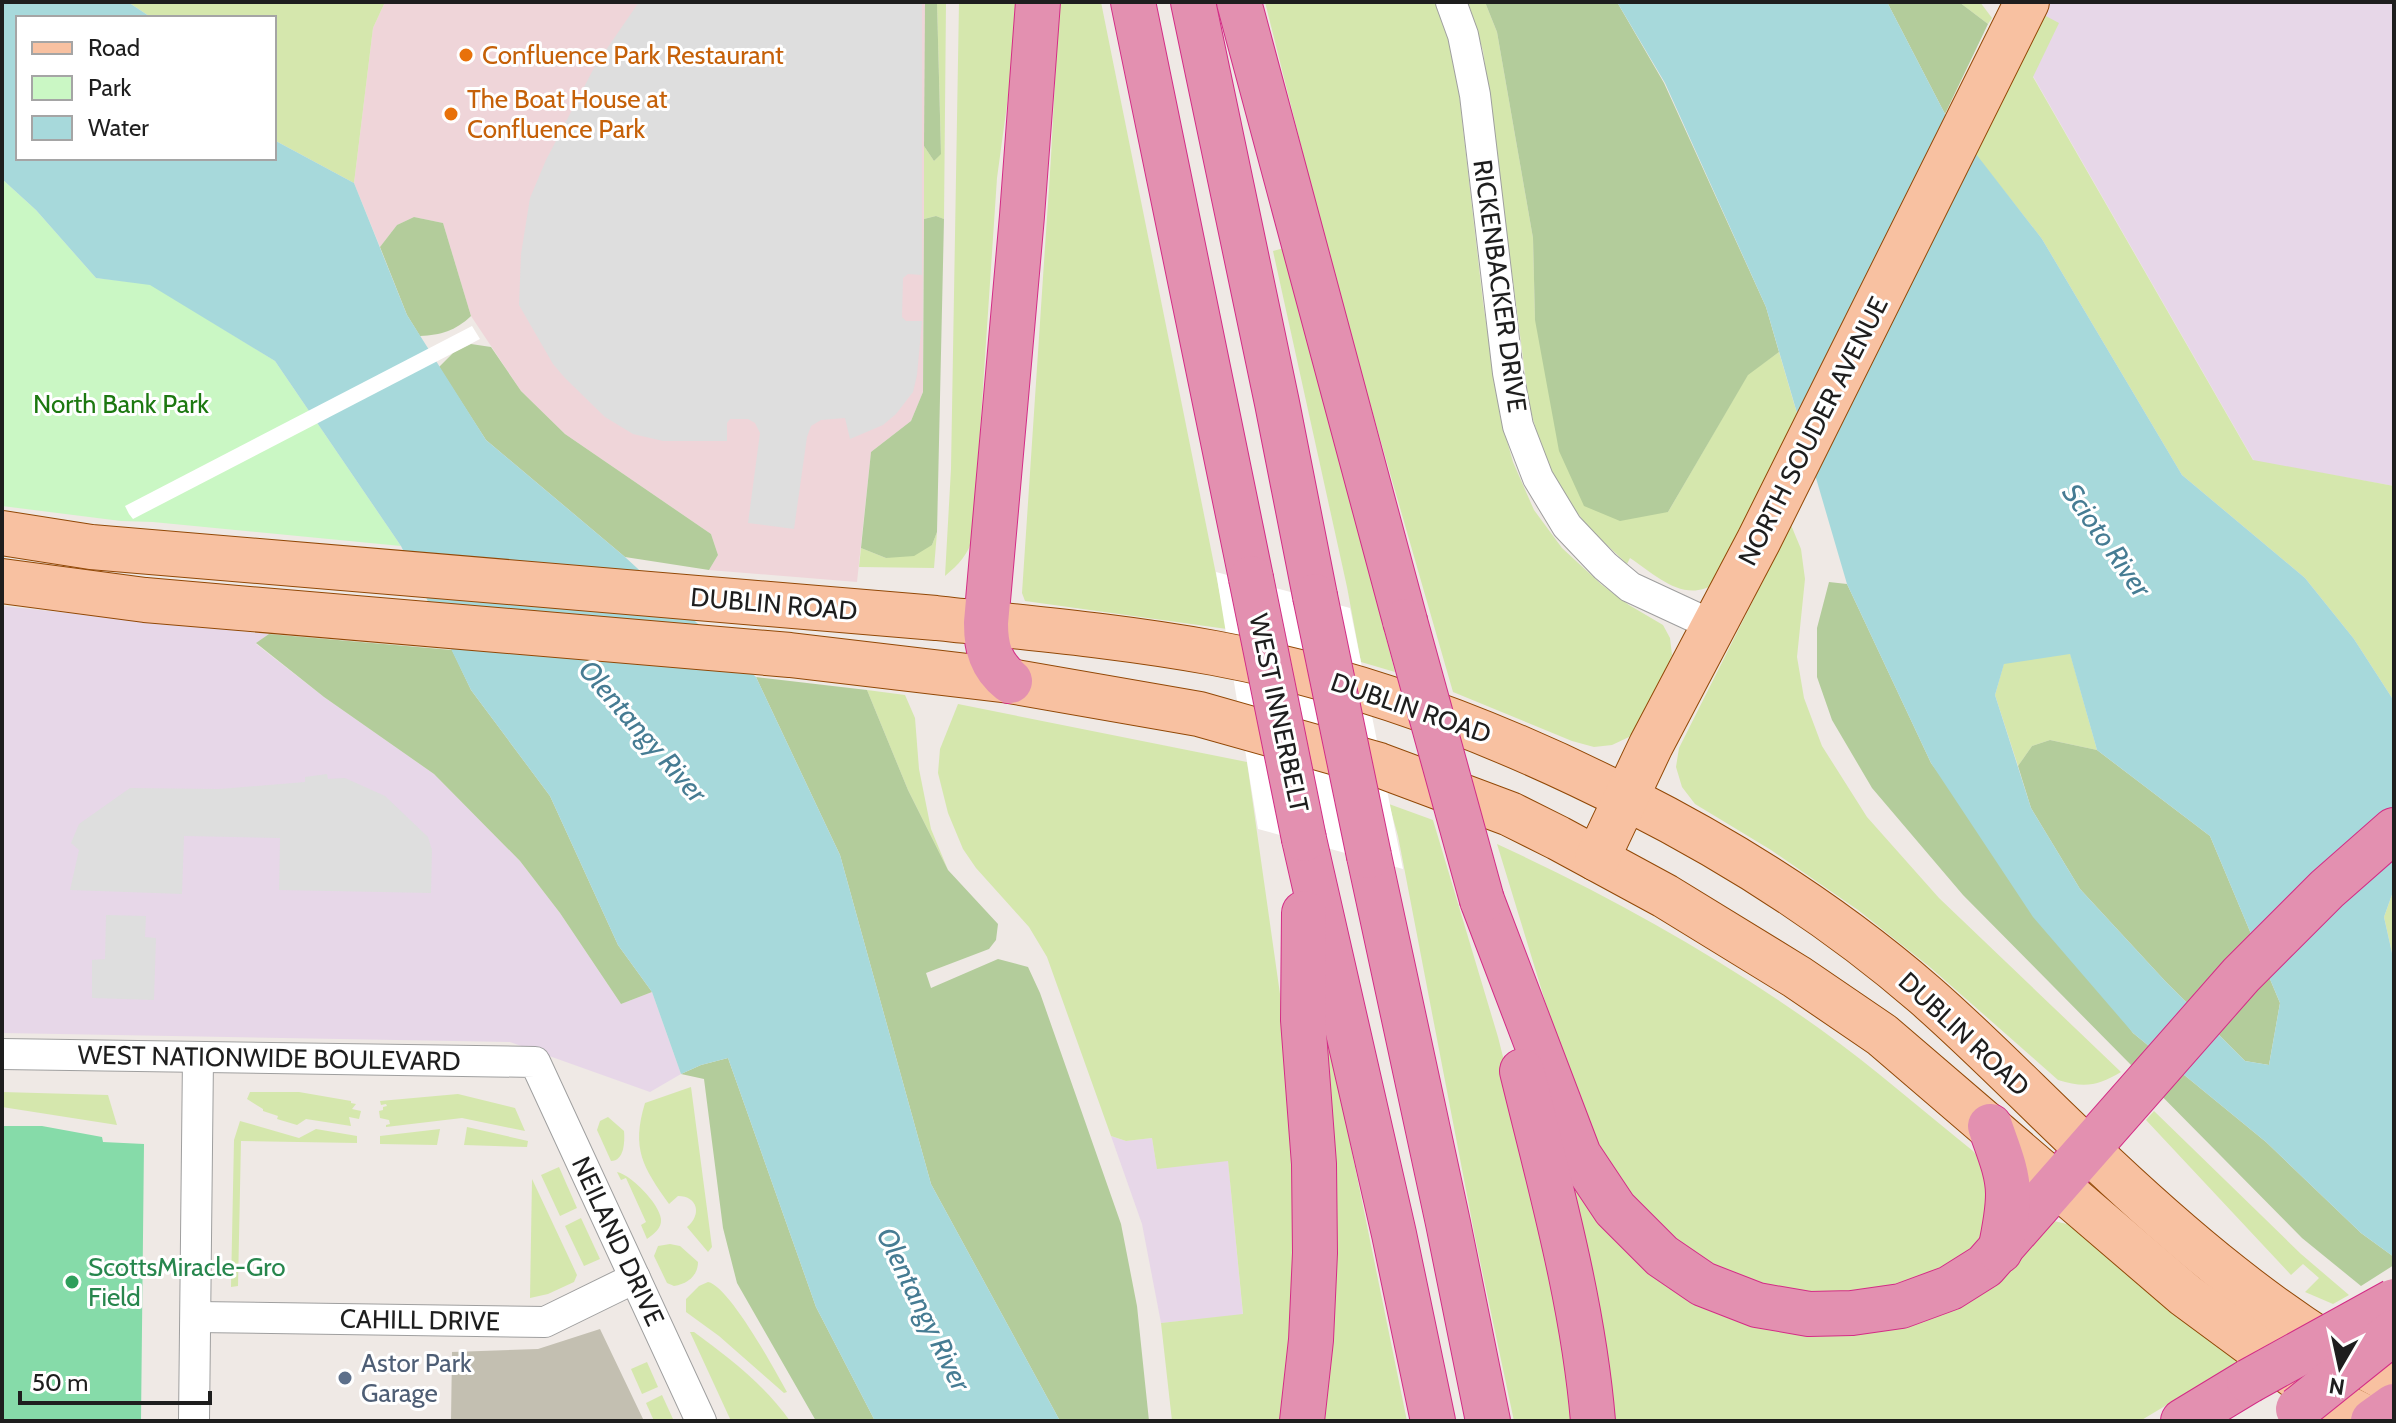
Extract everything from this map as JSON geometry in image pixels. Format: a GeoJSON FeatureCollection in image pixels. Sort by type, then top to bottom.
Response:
{"type":"FeatureCollection","features":[{"type":"Feature","properties":{"kind":"highway"},"geometry":{"type":"LineString","coordinates":[[1010,681],[999,672],[991,659],[986,623],[1038,2]]}},
{"type":"Feature","properties":{"kind":"highway","name":"WEST INNERBELT"},"geometry":{"type":"LineString","coordinates":[[1133,2],[1304,839],[1391,1219],[1433,1421]]}},
{"type":"Feature","properties":{"kind":"highway"},"geometry":{"type":"LineString","coordinates":[[1193,2],[1488,1421]]}},
{"type":"Feature","properties":{"kind":"highway"},"geometry":{"type":"LineString","coordinates":[[1239,2],[1482,900],[1569,1267],[1593,1421]]}},
{"type":"Feature","properties":{"kind":"highway"},"geometry":{"type":"LineString","coordinates":[[1482,900],[1579,1155],[1615,1209],[1662,1256],[1703,1284],[1757,1305],[1809,1314],[1852,1313],[1901,1306],[1950,1288],[1985,1266],[2241,975],[2327,889],[2394,830]]}},
{"type":"Feature","properties":{"kind":"highway"},"geometry":{"type":"LineString","coordinates":[[1302,1421],[1311,1340],[1315,1253],[1314,1164],[1303,1020],[1304,839]]}},
{"type":"Feature","properties":{"kind":"highway"},"geometry":{"type":"LineString","coordinates":[[1990,1126],[2005,1171],[2008,1191],[2006,1222],[1999,1253]]}},
{"type":"Feature","properties":{"kind":"highway"},"geometry":{"type":"LineString","coordinates":[[2183,1421],[2394,1301]]}},
{"type":"Feature","properties":{"kind":"highway"},"geometry":{"type":"LineString","coordinates":[[2290,1415],[2394,1332]]}},
{"type":"Feature","properties":{"kind":"highway"},"geometry":{"type":"LineString","coordinates":[[2373,1421],[2394,1406]]}},
{"type":"Feature","properties":{"kind":"main road","name":"NORTH SOUDER AVENUE"},"geometry":{"type":"LineString","coordinates":[[1597,859],[2027,2]]}},
{"type":"Feature","properties":{"kind":"main road","name":"DUBLIN ROAD"},"geometry":{"type":"LineString","coordinates":[[2,533],[91,547],[986,623],[1143,641],[1214,653],[1347,684],[1426,709],[1565,767],[1689,830],[1762,873],[1849,932],[1927,996],[2088,1150],[2214,1264],[2348,1359],[2394,1383]]}},
{"type":"Feature","properties":{"kind":"main road","name":"DUBLIN ROAD"},"geometry":{"type":"LineString","coordinates":[[2,581],[145,600],[790,655],[1010,681],[1199,714],[1379,765],[1510,814],[1665,896],[1821,993],[1882,1035],[2185,1295],[2319,1394],[2373,1421]]}},
{"type":"Feature","properties":{"kind":"street","name":"RICKENBACKER DRIVE"},"geometry":{"type":"LineString","coordinates":[[1451,2],[1463,35],[1475,95],[1508,373],[1518,426],[1538,478],[1567,526],[1605,566],[1630,587],[1714,626]]}},
{"type":"Feature","properties":{"kind":"street","name":"WEST NATIONWIDE BOULEVARD"},"geometry":{"type":"LineString","coordinates":[[2,1054],[535,1062]]}},
{"type":"Feature","properties":{"kind":"street"},"geometry":{"type":"LineString","coordinates":[[194,1421],[198,1057]]}},
{"type":"Feature","properties":{"kind":"street","name":"NEILAND DRIVE"},"geometry":{"type":"LineString","coordinates":[[535,1062],[701,1421]]}},
{"type":"Feature","properties":{"kind":"street","name":"CAHILL DRIVE"},"geometry":{"type":"LineString","coordinates":[[196,1317],[545,1322],[635,1278]]}},
{"type":"Feature","properties":{"kind":"shaded area"},"geometry":{"type":"Polygon","coordinates":[[[385,2],[925,2],[923,392],[911,421],[871,452],[857,582],[709,570],[718,555],[711,534],[565,434],[521,391],[471,316],[443,223],[414,217],[397,225],[380,247],[354,183],[373,28],[385,2]]]}},
{"type":"Feature","properties":{"kind":"shaded area"},"geometry":{"type":"Polygon","coordinates":[[[639,2],[922,2],[922,275],[908,274],[903,278],[902,317],[906,321],[922,321],[913,392],[883,425],[850,439],[845,418],[821,420],[811,426],[794,529],[748,523],[760,433],[755,423],[748,419],[730,419],[727,423],[727,441],[663,441],[633,434],[605,417],[565,378],[553,364],[519,305],[521,254],[530,198],[546,160],[595,66],[639,2]]]}},
{"type":"Feature","properties":{"kind":"shaded area"},"geometry":{"type":"Polygon","coordinates":[[[2015,2],[2394,2],[2394,486],[2254,461],[2033,76],[2015,2]]]}},
{"type":"Feature","properties":{"kind":"shaded area"},"geometry":{"type":"Polygon","coordinates":[[[2,606],[269,634],[256,644],[324,697],[434,774],[520,861],[560,913],[621,1004],[652,992],[681,1074],[650,1092],[510,1042],[2,1033],[2,606]]]}},
{"type":"Feature","properties":{"kind":"shaded area"},"geometry":{"type":"Polygon","coordinates":[[[327,774],[328,779],[345,778],[385,796],[428,837],[432,850],[431,893],[279,890],[280,838],[184,836],[182,894],[70,890],[79,850],[71,843],[79,824],[130,788],[219,789],[305,782],[305,777],[327,774]]]}},
{"type":"Feature","properties":{"kind":"shaded area"},"geometry":{"type":"Polygon","coordinates":[[[106,915],[146,916],[145,937],[156,938],[154,1000],[92,998],[92,960],[105,959],[106,915]]]}},
{"type":"Feature","properties":{"kind":"shaded area"},"geometry":{"type":"Polygon","coordinates":[[[1111,1136],[1126,1141],[1152,1138],[1157,1168],[1228,1160],[1243,1315],[1161,1323],[1142,1224],[1111,1136]]]}},
{"type":"Feature","properties":{"kind":"shaded area"},"geometry":{"type":"Polygon","coordinates":[[[600,1329],[644,1421],[451,1421],[452,1352],[538,1349],[600,1329]]]}},
{"type":"Feature","properties":{"kind":"green space"},"geometry":{"type":"Polygon","coordinates":[[[128,2],[385,2],[373,28],[354,183],[276,141],[276,16],[149,16],[128,2]]]}},
{"type":"Feature","properties":{"kind":"green space"},"geometry":{"type":"Polygon","coordinates":[[[925,2],[937,2],[941,154],[934,161],[924,146],[925,2]]]}},
{"type":"Feature","properties":{"kind":"green space"},"geometry":{"type":"Polygon","coordinates":[[[937,2],[946,2],[944,219],[936,216],[924,219],[924,146],[934,161],[941,153],[937,2]]]}},
{"type":"Feature","properties":{"kind":"green space"},"geometry":{"type":"Polygon","coordinates":[[[959,2],[1021,2],[997,178],[973,537],[962,559],[945,576],[951,469],[959,2]]]}},
{"type":"Feature","properties":{"kind":"green space"},"geometry":{"type":"Polygon","coordinates":[[[1059,2],[1101,2],[1227,629],[1025,601],[1022,593],[1059,2]]]}},
{"type":"Feature","properties":{"kind":"green space"},"geometry":{"type":"Polygon","coordinates":[[[1265,2],[1435,3],[1448,36],[1457,76],[1483,302],[1500,416],[1513,462],[1534,510],[1562,548],[1602,585],[1663,625],[1670,638],[1672,655],[1640,727],[1629,737],[1612,745],[1594,747],[1572,741],[1453,692],[1337,289],[1265,2]]]}},
{"type":"Feature","properties":{"kind":"green space"},"geometry":{"type":"Polygon","coordinates":[[[1468,2],[1485,2],[1497,32],[1533,238],[1535,320],[1668,512],[1748,374],[1779,352],[1798,417],[1716,583],[1704,589],[1682,589],[1630,558],[1627,564],[1592,531],[1572,506],[1543,449],[1529,404],[1483,51],[1468,2]]]}},
{"type":"Feature","properties":{"kind":"green space"},"geometry":{"type":"Polygon","coordinates":[[[1485,2],[1617,2],[1664,83],[1766,307],[1779,352],[1748,375],[1668,512],[1620,521],[1584,506],[1559,451],[1535,320],[1533,238],[1497,32],[1485,2]]]}},
{"type":"Feature","properties":{"kind":"green space"},"geometry":{"type":"Polygon","coordinates":[[[1887,2],[1959,2],[1988,24],[1945,114],[1887,2]]]}},
{"type":"Feature","properties":{"kind":"green space"},"geometry":{"type":"Polygon","coordinates":[[[1959,2],[1980,2],[1992,18],[1988,24],[1959,2]]]}},
{"type":"Feature","properties":{"kind":"green space"},"geometry":{"type":"Polygon","coordinates":[[[2042,14],[2059,23],[2033,77],[2253,460],[2394,486],[2394,701],[2354,639],[2305,578],[2182,475],[2042,239],[1972,150],[2042,14]]]}},
{"type":"Feature","properties":{"kind":"green space","name":"North Bank Park"},"geometry":{"type":"Polygon","coordinates":[[[2,179],[36,210],[96,278],[150,284],[275,361],[401,546],[121,521],[2,506],[2,179]]]}},
{"type":"Feature","properties":{"kind":"green space"},"geometry":{"type":"Polygon","coordinates":[[[936,216],[944,219],[937,532],[932,545],[914,556],[886,558],[861,548],[871,452],[911,421],[923,392],[924,219],[936,216]]]}},
{"type":"Feature","properties":{"kind":"green space"},"geometry":{"type":"Polygon","coordinates":[[[414,217],[443,223],[471,316],[453,329],[435,335],[420,336],[407,315],[380,247],[397,225],[414,217]]]}},
{"type":"Feature","properties":{"kind":"green space"},"geometry":{"type":"Polygon","coordinates":[[[1284,248],[1395,672],[1361,662],[1273,251],[1284,248]]]}},
{"type":"Feature","properties":{"kind":"green space"},"geometry":{"type":"Polygon","coordinates":[[[471,344],[491,347],[521,391],[565,434],[711,534],[718,555],[709,570],[625,557],[486,440],[439,367],[453,353],[471,344]]]}},
{"type":"Feature","properties":{"kind":"green space"},"geometry":{"type":"Polygon","coordinates":[[[1791,525],[1801,549],[1805,579],[1797,657],[1804,698],[1822,746],[1867,817],[1939,898],[2121,1072],[2091,1084],[2058,1080],[1931,968],[1858,910],[1771,850],[1695,804],[1682,787],[1676,767],[1679,748],[1791,525]]]}},
{"type":"Feature","properties":{"kind":"green space"},"geometry":{"type":"Polygon","coordinates":[[[937,532],[934,568],[859,567],[861,548],[886,558],[932,545],[937,532]]]}},
{"type":"Feature","properties":{"kind":"green space"},"geometry":{"type":"Polygon","coordinates":[[[1829,582],[1847,584],[1931,763],[2133,1033],[2266,1142],[2361,1233],[2394,1257],[2394,1265],[2361,1286],[2302,1238],[1963,895],[1872,788],[1832,720],[1817,677],[1817,628],[1829,582]]]}},
{"type":"Feature","properties":{"kind":"green space"},"geometry":{"type":"Polygon","coordinates":[[[269,634],[452,650],[471,690],[550,796],[618,945],[652,992],[621,1004],[560,913],[520,861],[434,774],[324,697],[256,643],[269,634]]]}},
{"type":"Feature","properties":{"kind":"green space"},"geometry":{"type":"Polygon","coordinates":[[[2070,653],[2097,750],[2050,740],[2032,746],[2018,766],[1995,695],[2004,663],[2070,653]]]}},
{"type":"Feature","properties":{"kind":"green space"},"geometry":{"type":"Polygon","coordinates":[[[756,677],[867,690],[908,790],[948,870],[998,924],[996,940],[989,949],[926,973],[931,988],[998,959],[1028,967],[1040,993],[1121,1224],[1137,1306],[1149,1421],[1060,1421],[931,1184],[840,855],[756,677]]]}},
{"type":"Feature","properties":{"kind":"green space"},"geometry":{"type":"Polygon","coordinates":[[[867,690],[905,695],[915,718],[919,769],[931,829],[948,870],[908,790],[867,690]]]}},
{"type":"Feature","properties":{"kind":"green space"},"geometry":{"type":"Polygon","coordinates":[[[958,704],[1247,762],[1280,994],[1291,1107],[1297,1229],[1289,1421],[1172,1421],[1161,1323],[1243,1314],[1228,1161],[1157,1169],[1152,1138],[1126,1141],[1111,1136],[1047,957],[1029,927],[976,868],[963,849],[948,813],[938,773],[940,749],[958,704]]]}},
{"type":"Feature","properties":{"kind":"green space"},"geometry":{"type":"Polygon","coordinates":[[[2050,740],[2097,750],[2210,836],[2280,1003],[2269,1065],[2245,1061],[2080,889],[2031,808],[2018,766],[2032,746],[2050,740]]]}},
{"type":"Feature","properties":{"kind":"green space"},"geometry":{"type":"Polygon","coordinates":[[[1389,804],[1433,820],[1498,1037],[1527,1152],[1580,1421],[1514,1421],[1476,1242],[1398,836],[1389,804]]]}},
{"type":"Feature","properties":{"kind":"green space"},"geometry":{"type":"Polygon","coordinates":[[[1497,844],[1622,906],[1703,952],[1781,1002],[1859,1058],[1973,1151],[1991,1173],[1994,1227],[1955,1268],[1911,1283],[1857,1294],[1777,1290],[1695,1258],[1655,1227],[1597,1147],[1568,1076],[1497,844]]]}},
{"type":"Feature","properties":{"kind":"green space"},"geometry":{"type":"Polygon","coordinates":[[[2394,889],[2394,962],[2384,917],[2394,889]]]}},
{"type":"Feature","properties":{"kind":"green space"},"geometry":{"type":"Polygon","coordinates":[[[1327,1030],[1407,1421],[1319,1421],[1318,1034],[1327,1030]]]}},
{"type":"Feature","properties":{"kind":"green space"},"geometry":{"type":"Polygon","coordinates":[[[728,1058],[816,1307],[875,1421],[816,1421],[737,1283],[723,1228],[704,1079],[681,1074],[728,1058]]]}},
{"type":"Feature","properties":{"kind":"green space"},"geometry":{"type":"Polygon","coordinates":[[[691,1087],[712,1247],[708,1252],[687,1227],[695,1217],[694,1203],[678,1196],[669,1204],[646,1168],[640,1145],[639,1133],[645,1103],[691,1087]]]}},
{"type":"Feature","properties":{"kind":"green space"},"geometry":{"type":"Polygon","coordinates":[[[2,1092],[108,1095],[117,1125],[2,1107],[2,1092]]]}},
{"type":"Feature","properties":{"kind":"green space"},"geometry":{"type":"Polygon","coordinates":[[[250,1092],[299,1092],[351,1101],[356,1104],[352,1109],[361,1111],[359,1119],[349,1117],[351,1126],[306,1119],[297,1125],[263,1111],[247,1099],[250,1092]]]}},
{"type":"Feature","properties":{"kind":"green space"},"geometry":{"type":"Polygon","coordinates":[[[458,1094],[515,1108],[525,1131],[462,1118],[386,1127],[390,1124],[389,1120],[380,1118],[379,1111],[387,1106],[381,1105],[380,1101],[458,1094]]]}},
{"type":"Feature","properties":{"kind":"green space"},"geometry":{"type":"Polygon","coordinates":[[[2154,1111],[2301,1254],[2349,1295],[2333,1304],[2305,1292],[2319,1278],[2303,1264],[2291,1275],[2146,1120],[2154,1111]]]}},
{"type":"Feature","properties":{"kind":"green space"},"geometry":{"type":"Polygon","coordinates":[[[608,1117],[624,1131],[621,1154],[611,1161],[597,1130],[600,1121],[608,1117]]]}},
{"type":"Feature","properties":{"kind":"green space"},"geometry":{"type":"Polygon","coordinates":[[[240,1121],[299,1138],[316,1129],[357,1136],[357,1143],[241,1141],[238,1286],[231,1287],[234,1140],[240,1121]]]}},
{"type":"Feature","properties":{"kind":"green space","name":"ScottsMiracle-Gro Field"},"geometry":{"type":"Polygon","coordinates":[[[2,1126],[42,1126],[102,1137],[103,1142],[144,1144],[141,1421],[2,1421],[2,1126]]]}},
{"type":"Feature","properties":{"kind":"green space"},"geometry":{"type":"Polygon","coordinates":[[[467,1127],[528,1141],[527,1147],[464,1145],[467,1127]]]}},
{"type":"Feature","properties":{"kind":"green space"},"geometry":{"type":"Polygon","coordinates":[[[440,1129],[437,1145],[380,1144],[380,1136],[440,1129]]]}},
{"type":"Feature","properties":{"kind":"green space"},"geometry":{"type":"Polygon","coordinates":[[[559,1167],[577,1208],[560,1216],[541,1175],[559,1167]]]}},
{"type":"Feature","properties":{"kind":"green space"},"geometry":{"type":"Polygon","coordinates":[[[1562,1168],[1609,1225],[1825,1327],[2038,1234],[2054,1221],[2067,1224],[2084,1233],[2240,1361],[2140,1421],[1610,1421],[1562,1168]]]}},
{"type":"Feature","properties":{"kind":"green space"},"geometry":{"type":"Polygon","coordinates":[[[617,1172],[630,1178],[644,1191],[659,1213],[660,1225],[647,1239],[641,1225],[646,1222],[626,1178],[621,1180],[617,1172]]]}},
{"type":"Feature","properties":{"kind":"green space"},"geometry":{"type":"Polygon","coordinates":[[[532,1179],[577,1275],[574,1282],[530,1298],[532,1179]]]}},
{"type":"Feature","properties":{"kind":"green space"},"geometry":{"type":"Polygon","coordinates":[[[581,1218],[600,1259],[584,1266],[565,1226],[581,1218]]]}},
{"type":"Feature","properties":{"kind":"green space"},"geometry":{"type":"Polygon","coordinates":[[[658,1246],[680,1246],[698,1262],[691,1278],[674,1286],[667,1283],[654,1256],[658,1246]]]}},
{"type":"Feature","properties":{"kind":"green space"},"geometry":{"type":"Polygon","coordinates":[[[708,1282],[728,1298],[739,1313],[787,1392],[784,1393],[719,1336],[686,1312],[686,1299],[708,1282]]]}},
{"type":"Feature","properties":{"kind":"green space"},"geometry":{"type":"Polygon","coordinates":[[[690,1332],[746,1373],[790,1421],[731,1421],[690,1332]]]}},
{"type":"Feature","properties":{"kind":"green space"},"geometry":{"type":"Polygon","coordinates":[[[647,1362],[658,1387],[642,1394],[631,1369],[647,1362]]]}},
{"type":"Feature","properties":{"kind":"green space"},"geometry":{"type":"Polygon","coordinates":[[[662,1395],[673,1419],[654,1421],[646,1403],[662,1395]]]}},
{"type":"Feature","properties":{"kind":"water","name":"Olentangy River"},"geometry":{"type":"Polygon","coordinates":[[[2,2],[128,2],[149,16],[16,16],[16,160],[276,160],[276,141],[354,183],[407,315],[486,440],[625,557],[756,677],[840,855],[931,1184],[1060,1421],[875,1421],[816,1307],[728,1058],[681,1074],[652,992],[618,945],[550,796],[471,690],[401,546],[275,361],[150,285],[96,278],[36,210],[2,179],[2,2]]]}},
{"type":"Feature","properties":{"kind":"water","name":"Scioto River"},"geometry":{"type":"Polygon","coordinates":[[[1617,2],[1887,2],[1945,114],[2042,239],[2182,475],[2305,578],[2354,639],[2394,701],[2394,889],[2384,917],[2394,962],[2394,1257],[2361,1233],[2266,1142],[2133,1033],[2033,917],[1931,763],[1847,584],[1766,307],[1665,83],[1617,2]],[[2070,654],[2004,664],[1995,695],[2031,808],[2080,889],[2245,1061],[2269,1065],[2280,1003],[2210,836],[2097,750],[2070,654]]]}},
{"type":"Feature","properties":{"kind":"pier"},"geometry":{"type":"Polygon","coordinates":[[[472,326],[480,339],[133,519],[129,514],[125,506],[472,326]]]}},
{"type":"Feature","properties":{"kind":"pier"},"geometry":{"type":"Polygon","coordinates":[[[1216,572],[1350,608],[1403,869],[1258,829],[1216,572]]]}},
{"type":"Feature","properties":{"kind":"place","name":"Confluence Park Restaurant"},"geometry":{"type":"Point","coordinates":[466,55]}},
{"type":"Feature","properties":{"kind":"place","name":"The Boat House at Confluence Park"},"geometry":{"type":"Point","coordinates":[451,114]}},
{"type":"Feature","properties":{"kind":"place","name":"ScottsMiracle-Gro Field"},"geometry":{"type":"Point","coordinates":[72,1282]}},
{"type":"Feature","properties":{"kind":"place","name":"Astor Park Garage"},"geometry":{"type":"Point","coordinates":[345,1378]}}]}
